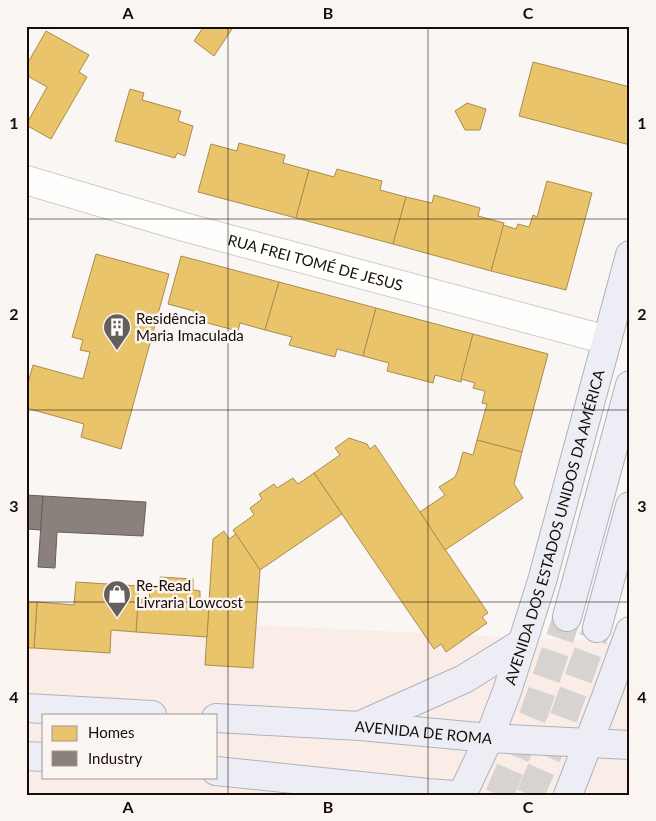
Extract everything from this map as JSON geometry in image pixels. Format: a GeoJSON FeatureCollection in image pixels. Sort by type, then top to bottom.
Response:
{"type":"FeatureCollection","features":[{"type":"Feature","properties":{"kind":"main road","name":"AVENIDA DOS ESTADOS UNIDOS DA AMÉRICA"},"geometry":{"type":"LineString","coordinates":[[462,795],[490,738],[542,581],[630,254]]}},
{"type":"Feature","properties":{"kind":"main road"},"geometry":{"type":"LineString","coordinates":[[567,617],[630,385]]}},
{"type":"Feature","properties":{"kind":"main road"},"geometry":{"type":"LineString","coordinates":[[597,628],[630,506]]}},
{"type":"Feature","properties":{"kind":"main road"},"geometry":{"type":"LineString","coordinates":[[568,795],[629,636]]}},
{"type":"Feature","properties":{"kind":"main road"},"geometry":{"type":"LineString","coordinates":[[360,726],[464,679],[522,643]]}},
{"type":"Feature","properties":{"kind":"main road"},"geometry":{"type":"LineString","coordinates":[[26,708],[134,714]]}},
{"type":"Feature","properties":{"kind":"main road","name":"AVENIDA DE ROMA"},"geometry":{"type":"LineString","coordinates":[[218,718],[360,726],[490,738],[630,745]]}},
{"type":"Feature","properties":{"kind":"main road"},"geometry":{"type":"LineString","coordinates":[[26,756],[42,757]]}},
{"type":"Feature","properties":{"kind":"main road"},"geometry":{"type":"LineString","coordinates":[[218,771],[336,789],[454,795]]}},
{"type":"Feature","properties":{"kind":"street","name":"RUA FREI TOMÉ DE JESUS"},"geometry":{"type":"LineString","coordinates":[[26,180],[184,227],[607,340]]}},
{"type":"Feature","properties":{"kind":"shaded area"},"geometry":{"type":"Polygon","coordinates":[[[26,614],[630,643],[630,795],[26,795],[26,614]]]}},
{"type":"Feature","properties":{"kind":"building: Homes"},"geometry":{"type":"Polygon","coordinates":[[[204,26],[234,26],[214,56],[194,41],[204,26]]]}},
{"type":"Feature","properties":{"kind":"building: Homes"},"geometry":{"type":"Polygon","coordinates":[[[46,31],[89,55],[79,72],[87,77],[51,139],[26,125],[47,87],[26,75],[26,66],[46,31]]]}},
{"type":"Feature","properties":{"kind":"building: Homes"},"geometry":{"type":"Polygon","coordinates":[[[533,62],[630,87],[630,145],[519,116],[533,62]]]}},
{"type":"Feature","properties":{"kind":"building: Homes"},"geometry":{"type":"Polygon","coordinates":[[[130,89],[144,93],[142,100],[181,111],[178,121],[193,126],[185,156],[177,153],[175,158],[115,141],[130,89]]]}},
{"type":"Feature","properties":{"kind":"building: Homes"},"geometry":{"type":"Polygon","coordinates":[[[467,103],[486,109],[480,130],[465,130],[455,111],[467,103]]]}},
{"type":"Feature","properties":{"kind":"building: Homes"},"geometry":{"type":"Polygon","coordinates":[[[239,143],[285,155],[283,163],[309,170],[296,218],[198,192],[211,144],[237,151],[239,143]]]}},
{"type":"Feature","properties":{"kind":"building: Homes"},"geometry":{"type":"Polygon","coordinates":[[[337,169],[382,181],[380,190],[406,197],[393,244],[296,218],[309,170],[334,177],[337,169]]]}},
{"type":"Feature","properties":{"kind":"building: Homes"},"geometry":{"type":"Polygon","coordinates":[[[547,181],[592,193],[566,290],[491,271],[503,225],[516,229],[518,224],[529,227],[533,215],[537,217],[547,181]]]}},
{"type":"Feature","properties":{"kind":"building: Homes"},"geometry":{"type":"Polygon","coordinates":[[[434,195],[480,208],[478,216],[504,223],[491,271],[393,244],[406,197],[432,203],[434,195]]]}},
{"type":"Feature","properties":{"kind":"building: Homes","name":"Residência Maria Imaculada"},"geometry":{"type":"Polygon","coordinates":[[[96,254],[169,274],[121,449],[81,437],[84,424],[26,408],[26,390],[33,365],[83,379],[90,352],[80,350],[83,340],[72,337],[96,254]]]}},
{"type":"Feature","properties":{"kind":"building: Homes"},"geometry":{"type":"Polygon","coordinates":[[[181,256],[279,282],[265,330],[240,323],[238,331],[192,319],[194,311],[168,304],[181,256]]]}},
{"type":"Feature","properties":{"kind":"building: Homes"},"geometry":{"type":"Polygon","coordinates":[[[279,282],[376,308],[363,356],[337,349],[335,357],[289,345],[292,337],[265,330],[279,282]]]}},
{"type":"Feature","properties":{"kind":"building: Homes"},"geometry":{"type":"Polygon","coordinates":[[[376,308],[473,334],[461,382],[435,375],[433,383],[387,371],[389,363],[363,356],[376,308]]]}},
{"type":"Feature","properties":{"kind":"building: Homes"},"geometry":{"type":"Polygon","coordinates":[[[473,334],[548,354],[522,452],[477,440],[487,404],[482,403],[485,391],[473,388],[475,383],[461,379],[473,334]]]}},
{"type":"Feature","properties":{"kind":"building: Homes"},"geometry":{"type":"Polygon","coordinates":[[[349,438],[367,444],[370,449],[375,445],[488,613],[482,617],[487,623],[446,652],[441,644],[434,649],[314,473],[340,455],[335,448],[349,438]]]}},
{"type":"Feature","properties":{"kind":"building: Homes"},"geometry":{"type":"Polygon","coordinates":[[[477,440],[522,452],[514,484],[523,498],[445,550],[420,512],[445,495],[439,487],[455,477],[463,452],[473,455],[477,440]]]}},
{"type":"Feature","properties":{"kind":"building: Homes"},"geometry":{"type":"Polygon","coordinates":[[[314,473],[342,514],[260,570],[233,530],[254,515],[250,508],[262,499],[259,494],[274,484],[277,488],[293,478],[298,484],[314,473]]]}},
{"type":"Feature","properties":{"kind":"building: Homes"},"geometry":{"type":"Polygon","coordinates":[[[224,531],[229,539],[236,534],[260,570],[253,668],[205,665],[213,539],[224,531]]]}},
{"type":"Feature","properties":{"kind":"building: Homes"},"geometry":{"type":"Polygon","coordinates":[[[160,577],[193,579],[193,590],[200,591],[200,603],[209,604],[207,637],[136,632],[138,599],[149,600],[150,588],[159,588],[160,577]]]}},
{"type":"Feature","properties":{"kind":"building: Homes"},"geometry":{"type":"Polygon","coordinates":[[[76,582],[139,586],[136,632],[111,630],[110,653],[34,648],[37,602],[74,605],[76,582]]]}},
{"type":"Feature","properties":{"kind":"building: Homes"},"geometry":{"type":"Polygon","coordinates":[[[26,602],[37,602],[34,648],[26,648],[26,602]]]}},
{"type":"Feature","properties":{"kind":"building: Industry"},"geometry":{"type":"Polygon","coordinates":[[[26,495],[43,496],[41,530],[26,529],[26,495]]]}},
{"type":"Feature","properties":{"kind":"building: Industry"},"geometry":{"type":"Polygon","coordinates":[[[43,496],[146,502],[143,536],[57,532],[55,568],[38,567],[43,496]]]}},
{"type":"Feature","properties":{"kind":"tunnel"},"geometry":{"type":"LineString","coordinates":[[499,795],[535,711],[567,617]]}},
{"type":"Feature","properties":{"kind":"tunnel"},"geometry":{"type":"LineString","coordinates":[[530,795],[562,722],[597,628]]}},
{"type":"Feature","properties":{"kind":"place","name":"Residência Maria Imaculada"},"geometry":{"type":"Point","coordinates":[117,351]}},
{"type":"Feature","properties":{"kind":"place","name":"Re-Read Livraria Lowcost"},"geometry":{"type":"Point","coordinates":[117,618]}}]}
